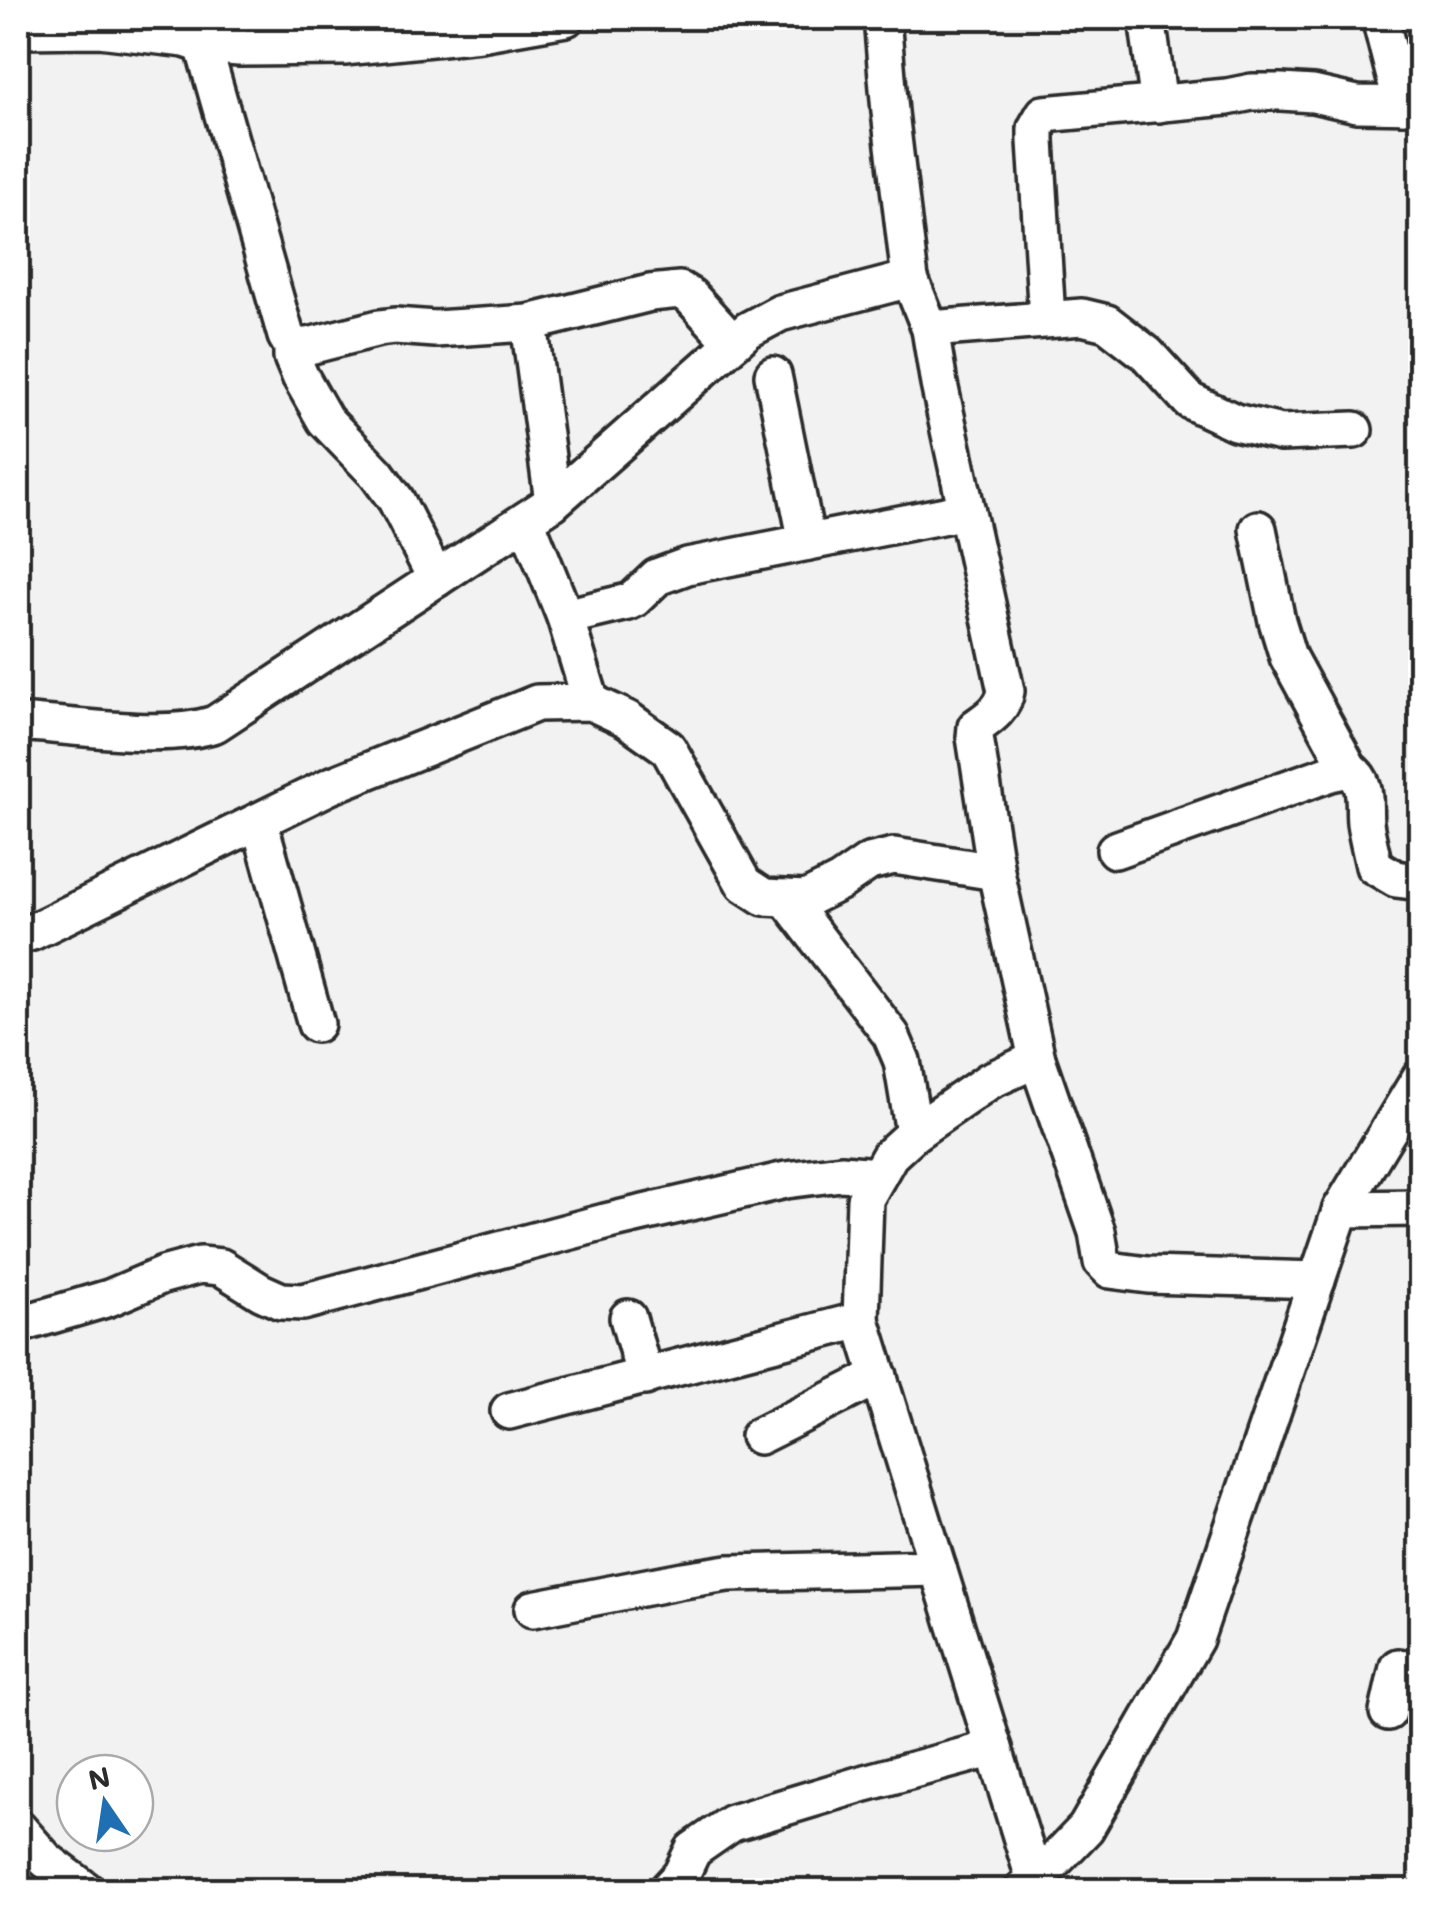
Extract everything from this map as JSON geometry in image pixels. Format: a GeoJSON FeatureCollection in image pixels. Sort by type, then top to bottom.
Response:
{"type":"FeatureCollection","features":[{"type":"Feature","properties":{"kind":"street"},"geometry":{"type":"LineString","coordinates":[[882,18],[910,280],[930,329],[1006,691],[1004,702],[976,728],[975,737],[996,872],[1037,1059],[1097,1232],[1102,1262],[1110,1270],[1148,1276],[1317,1280]]}},
{"type":"Feature","properties":{"kind":"street"},"geometry":{"type":"LineString","coordinates":[[1147,18],[1160,104]]}},
{"type":"Feature","properties":{"kind":"street"},"geometry":{"type":"LineString","coordinates":[[1047,319],[1036,128],[1044,114],[1252,92],[1314,94],[1357,104],[1411,105],[1380,18]]}},
{"type":"Feature","properties":{"kind":"street"},"geometry":{"type":"LineString","coordinates":[[18,30],[99,29],[239,48],[344,47],[480,33],[550,19]]}},
{"type":"Feature","properties":{"kind":"street"},"geometry":{"type":"LineString","coordinates":[[202,45],[300,376],[325,420],[377,474],[396,500],[436,579]]}},
{"type":"Feature","properties":{"kind":"street"},"geometry":{"type":"LineString","coordinates":[[30,723],[195,731],[226,717],[540,511],[748,330],[780,313],[910,280]]}},
{"type":"Feature","properties":{"kind":"street"},"geometry":{"type":"LineString","coordinates":[[292,346],[309,346],[395,326],[529,323],[650,293],[680,290],[733,342]]}},
{"type":"Feature","properties":{"kind":"street"},"geometry":{"type":"LineString","coordinates":[[930,329],[1082,316],[1108,323],[1146,354],[1190,401],[1235,422],[1281,433],[1354,430]]}},
{"type":"Feature","properties":{"kind":"street"},"geometry":{"type":"LineString","coordinates":[[529,323],[540,511],[565,617],[591,702]]}},
{"type":"Feature","properties":{"kind":"street"},"geometry":{"type":"LineString","coordinates":[[773,375],[808,542]]}},
{"type":"Feature","properties":{"kind":"street"},"geometry":{"type":"LineString","coordinates":[[565,617],[634,600],[657,577],[687,566],[966,510]]}},
{"type":"Feature","properties":{"kind":"street"},"geometry":{"type":"LineString","coordinates":[[1258,529],[1288,656],[1349,769],[1360,776],[1374,866],[1396,879],[1420,882]]}},
{"type":"Feature","properties":{"kind":"street"},"geometry":{"type":"LineString","coordinates":[[18,936],[330,786],[537,703],[591,702],[626,719],[668,748],[744,884],[764,897],[806,899],[870,862],[894,856],[996,872]]}},
{"type":"Feature","properties":{"kind":"street"},"geometry":{"type":"LineString","coordinates":[[1114,850],[1331,772],[1349,769]]}},
{"type":"Feature","properties":{"kind":"street"},"geometry":{"type":"LineString","coordinates":[[259,821],[316,1024]]}},
{"type":"Feature","properties":{"kind":"street"},"geometry":{"type":"LineString","coordinates":[[786,898],[890,1035],[902,1061],[914,1134]]}},
{"type":"Feature","properties":{"kind":"street"},"geometry":{"type":"LineString","coordinates":[[1029,1886],[994,1748],[861,1320],[866,1199],[890,1154],[989,1081],[1037,1059]]}},
{"type":"Feature","properties":{"kind":"street"},"geometry":{"type":"LineString","coordinates":[[1029,1886],[1086,1828],[1194,1638],[1341,1210],[1420,1078]]}},
{"type":"Feature","properties":{"kind":"street"},"geometry":{"type":"LineString","coordinates":[[18,1325],[200,1265],[221,1267],[281,1301],[302,1302],[604,1222],[786,1180],[841,1173],[878,1176]]}},
{"type":"Feature","properties":{"kind":"street"},"geometry":{"type":"LineString","coordinates":[[1341,1210],[1420,1208]]}},
{"type":"Feature","properties":{"kind":"street"},"geometry":{"type":"LineString","coordinates":[[628,1318],[644,1377]]}},
{"type":"Feature","properties":{"kind":"street"},"geometry":{"type":"LineString","coordinates":[[508,1411],[861,1320]]}},
{"type":"Feature","properties":{"kind":"street"},"geometry":{"type":"LineString","coordinates":[[758,1436],[879,1376]]}},
{"type":"Feature","properties":{"kind":"street"},"geometry":{"type":"LineString","coordinates":[[533,1610],[728,1573],[938,1568]]}},
{"type":"Feature","properties":{"kind":"street"},"geometry":{"type":"LineString","coordinates":[[1388,1712],[1398,1666],[1420,1670]]}},
{"type":"Feature","properties":{"kind":"street"},"geometry":{"type":"LineString","coordinates":[[667,1890],[681,1875],[693,1850],[732,1823],[994,1748]]}},
{"type":"Feature","properties":{"kind":"street"},"geometry":{"type":"LineString","coordinates":[[18,1828],[46,1860],[86,1890]]}},
{"type":"Feature","properties":{"kind":"street"},"geometry":{"type":"LineString","coordinates":[[693,1850],[699,1890]]}}]}
